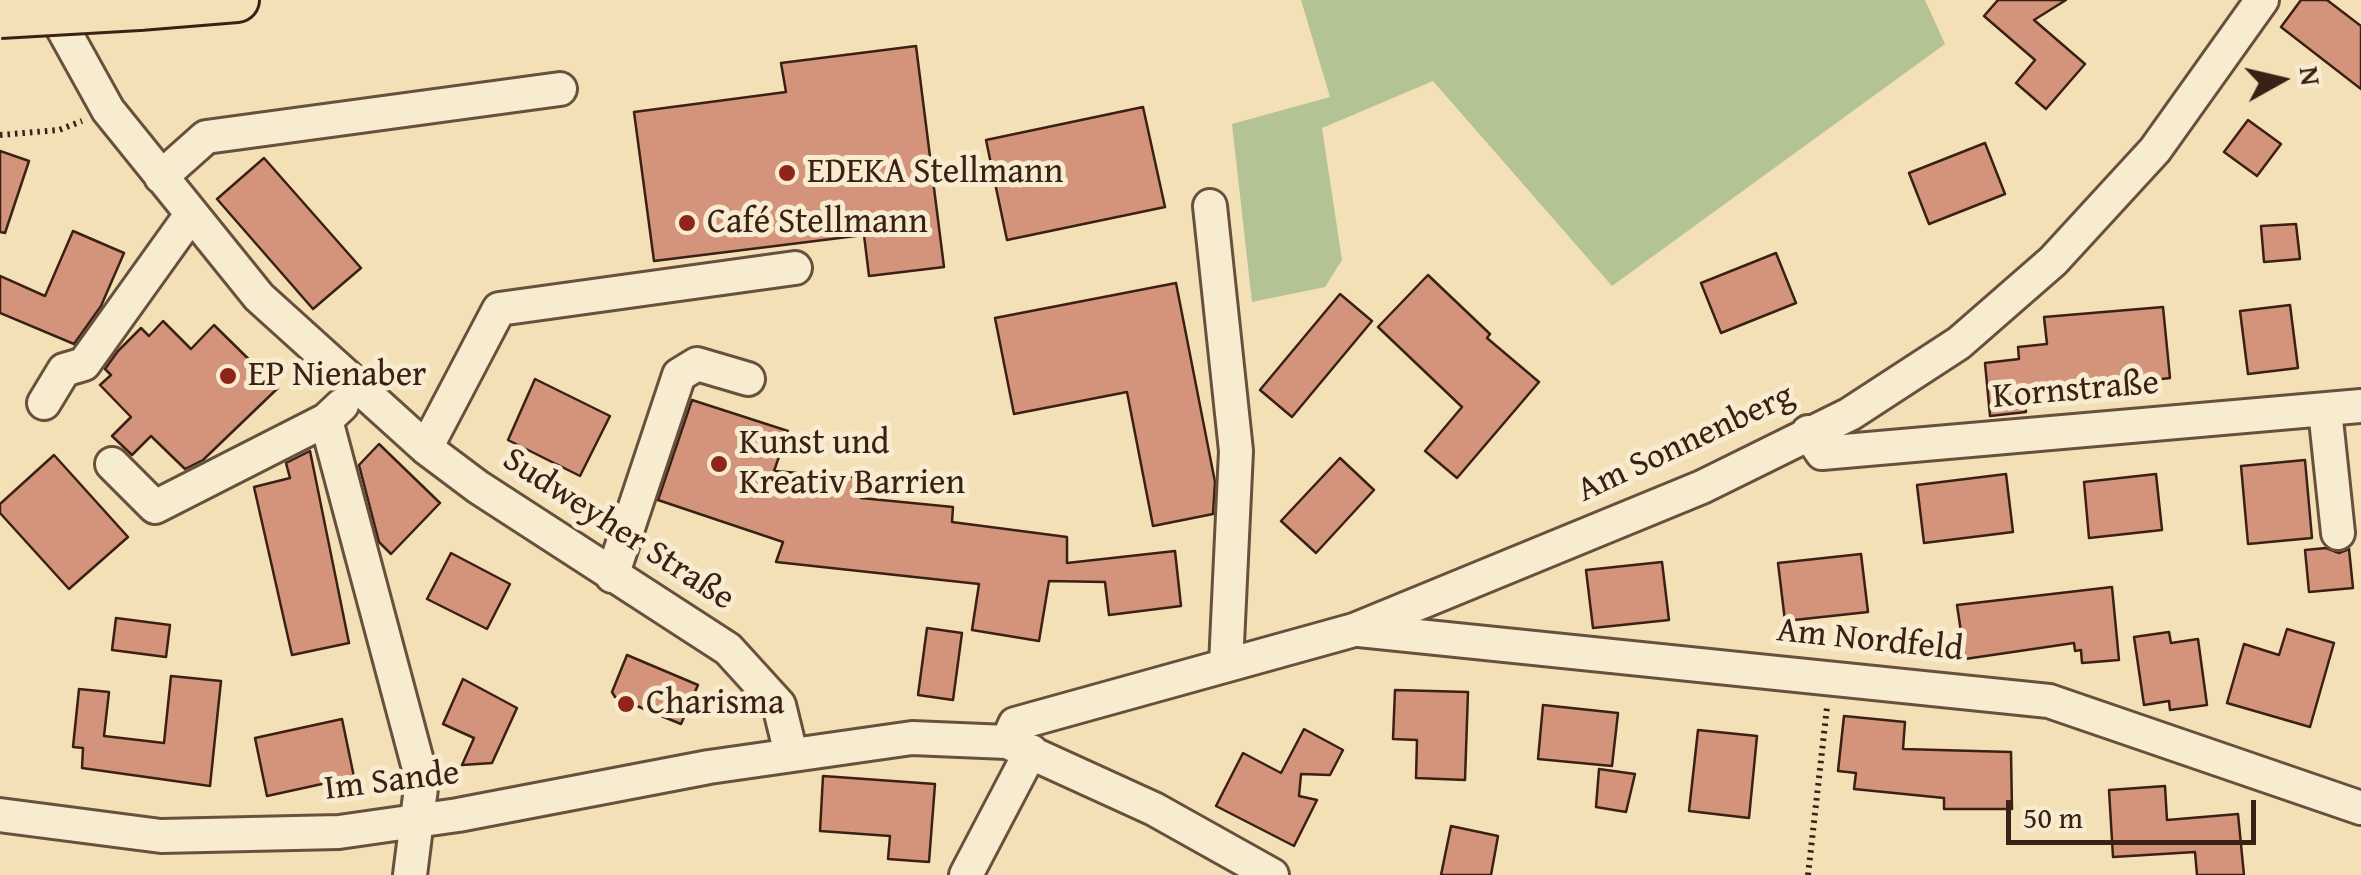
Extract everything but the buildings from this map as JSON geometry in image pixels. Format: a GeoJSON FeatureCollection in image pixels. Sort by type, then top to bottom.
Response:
{"type":"FeatureCollection","features":[{"type":"Feature","properties":{"kind":"main road"},"geometry":{"type":"LineString","coordinates":[[0,16],[236,0]]}},
{"type":"Feature","properties":{"kind":"street","name":"Sudweyher Straße"},"geometry":{"type":"LineString","coordinates":[[47,0],[108,110],[259,297],[426,448],[612,576],[728,649],[779,705],[791,754]]}},
{"type":"Feature","properties":{"kind":"street","name":"Am Sonnenberg"},"geometry":{"type":"LineString","coordinates":[[1019,747],[1015,724],[1354,630],[1702,487],[1850,414],[1959,343],[2053,260],[2155,150],[2262,0]]}},
{"type":"Feature","properties":{"kind":"street"},"geometry":{"type":"LineString","coordinates":[[161,177],[206,137],[560,89]]}},
{"type":"Feature","properties":{"kind":"street"},"geometry":{"type":"LineString","coordinates":[[1210,206],[1236,451],[1226,665]]}},
{"type":"Feature","properties":{"kind":"street"},"geometry":{"type":"LineString","coordinates":[[44,402],[64,370],[84,364],[190,216]]}},
{"type":"Feature","properties":{"kind":"street"},"geometry":{"type":"LineString","coordinates":[[426,448],[499,309],[795,268]]}},
{"type":"Feature","properties":{"kind":"street"},"geometry":{"type":"LineString","coordinates":[[612,576],[679,375],[697,364],[748,379]]}},
{"type":"Feature","properties":{"kind":"street"},"geometry":{"type":"LineString","coordinates":[[112,464],[155,507],[326,420],[359,388]]}},
{"type":"Feature","properties":{"kind":"street","name":"Kornstraße"},"geometry":{"type":"LineString","coordinates":[[1808,432],[1822,453],[2361,406]]}},
{"type":"Feature","properties":{"kind":"street"},"geometry":{"type":"LineString","coordinates":[[2325,410],[2338,533]]}},
{"type":"Feature","properties":{"kind":"street"},"geometry":{"type":"LineString","coordinates":[[326,420],[422,780],[410,875]]}},
{"type":"Feature","properties":{"kind":"street","name":"Am Nordfeld"},"geometry":{"type":"LineString","coordinates":[[1354,630],[2049,701],[2361,808]]}},
{"type":"Feature","properties":{"kind":"street"},"geometry":{"type":"LineString","coordinates":[[791,754],[912,738],[1019,747],[1154,810],[1272,875]]}},
{"type":"Feature","properties":{"kind":"street"},"geometry":{"type":"LineString","coordinates":[[966,875],[1019,747]]}},
{"type":"Feature","properties":{"kind":"street","name":"Im Sande"},"geometry":{"type":"LineString","coordinates":[[0,815],[162,836],[339,832],[416,822],[791,754]]}},
{"type":"Feature","properties":{"kind":"path"},"geometry":{"type":"LineString","coordinates":[[0,135],[60,130],[108,110]]}},
{"type":"Feature","properties":{"kind":"path"},"geometry":{"type":"LineString","coordinates":[[1808,875],[1831,677]]}},
{"type":"Feature","properties":{"kind":"green space"},"geometry":{"type":"Polygon","coordinates":[[[1301,0],[1925,0],[1945,44],[1612,286],[1433,81],[1322,128],[1342,260],[1325,287],[1252,302],[1232,124],[1330,97],[1301,0]]]}},
{"type":"Feature","properties":{"kind":"place","name":"EDEKA Stellmann"},"geometry":{"type":"Point","coordinates":[787,173]}},
{"type":"Feature","properties":{"kind":"place","name":"Café Stellmann"},"geometry":{"type":"Point","coordinates":[687,223]}},
{"type":"Feature","properties":{"kind":"place","name":"EP Nienaber"},"geometry":{"type":"Point","coordinates":[228,376]}},
{"type":"Feature","properties":{"kind":"place","name":"Kunst und Kreativ Barrien"},"geometry":{"type":"Point","coordinates":[719,464]}},
{"type":"Feature","properties":{"kind":"place","name":"Charisma"},"geometry":{"type":"Point","coordinates":[626,704]}}]}
